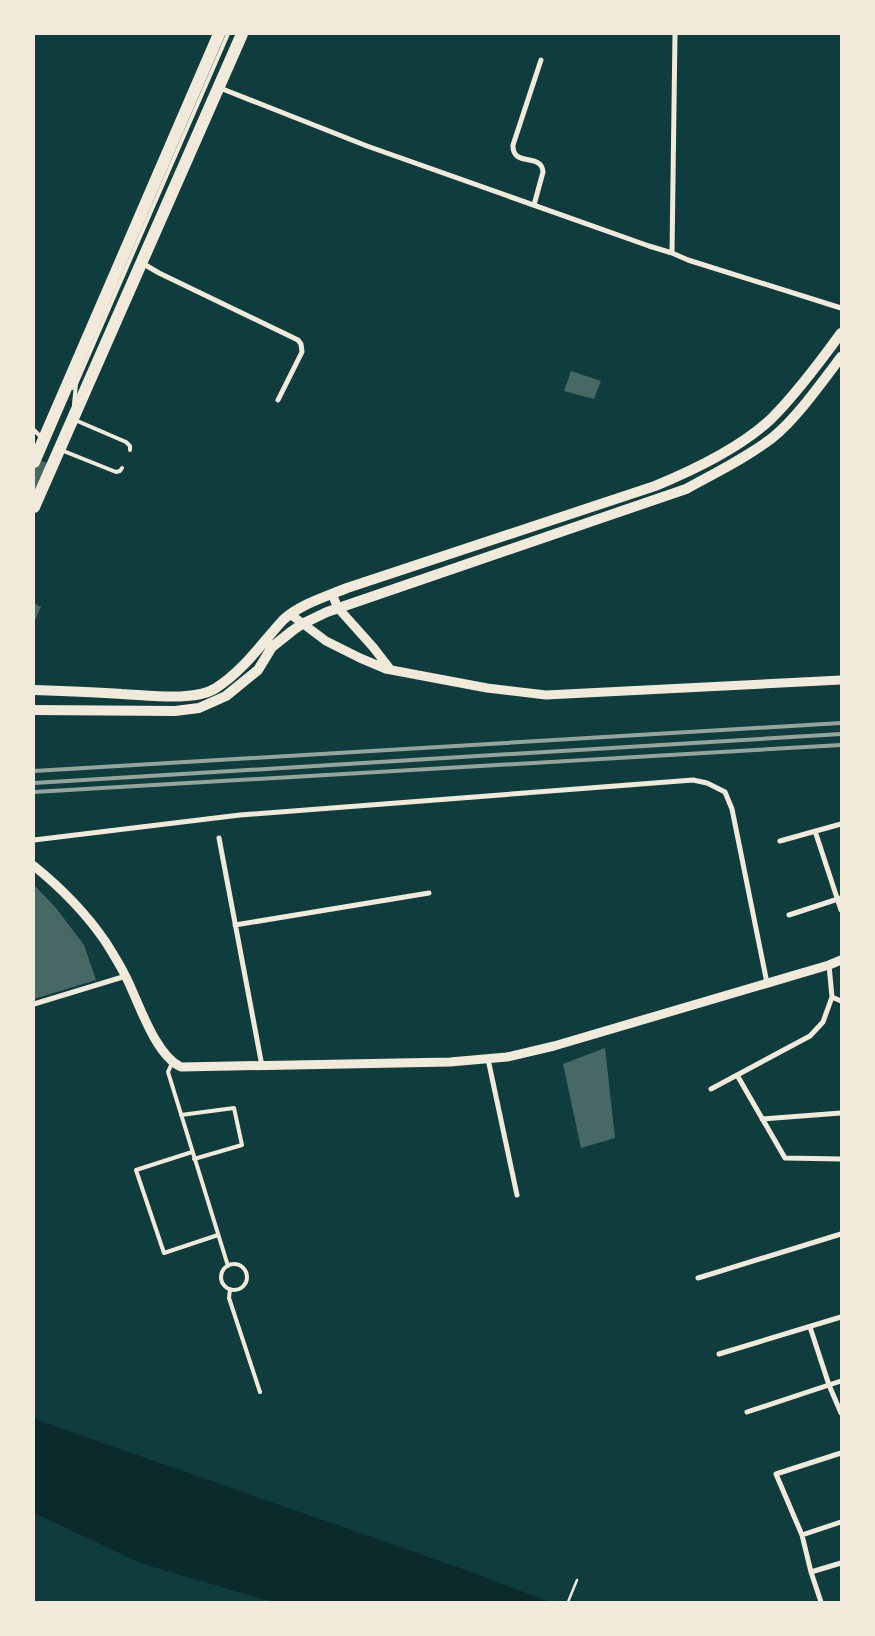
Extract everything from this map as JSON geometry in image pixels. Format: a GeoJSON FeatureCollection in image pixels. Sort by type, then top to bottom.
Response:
{"type":"FeatureCollection","features":[{"type":"Feature","properties":{"kind":"main road"},"geometry":{"type":"LineString","coordinates":[[34,462],[218,34]]}},
{"type":"Feature","properties":{"kind":"main road"},"geometry":{"type":"LineString","coordinates":[[34,508],[220,88],[242,34]]}},
{"type":"Feature","properties":{"kind":"main road"},"geometry":{"type":"LineString","coordinates":[[211,51],[231,60]]}},
{"type":"Feature","properties":{"kind":"main road"},"geometry":{"type":"LineString","coordinates":[[34,690],[167,696],[189,695],[215,689],[229,678],[290,614],[332,594],[591,508],[683,475],[760,428],[818,365],[841,333]]}},
{"type":"Feature","properties":{"kind":"main road"},"geometry":{"type":"LineString","coordinates":[[34,710],[175,711],[199,708],[226,696],[258,670],[272,647],[302,624],[338,608],[686,489],[733,463],[771,438],[796,412],[841,357]]}},
{"type":"Feature","properties":{"kind":"street"},"geometry":{"type":"LineString","coordinates":[[672,253],[675,34]]}},
{"type":"Feature","properties":{"kind":"street"},"geometry":{"type":"LineString","coordinates":[[534,205],[543,167],[540,163],[517,157],[513,151],[513,145],[540,60]]}},
{"type":"Feature","properties":{"kind":"street"},"geometry":{"type":"LineString","coordinates":[[220,88],[367,146],[688,260],[841,308]]}},
{"type":"Feature","properties":{"kind":"street"},"geometry":{"type":"LineString","coordinates":[[142,263],[298,340],[301,344],[302,352],[278,400]]}},
{"type":"Feature","properties":{"kind":"street"},"geometry":{"type":"LineString","coordinates":[[332,594],[338,608],[373,647],[390,670]]}},
{"type":"Feature","properties":{"kind":"street"},"geometry":{"type":"LineString","coordinates":[[290,614],[326,641],[390,670],[487,688],[546,695],[841,680]]}},
{"type":"Feature","properties":{"kind":"street"},"geometry":{"type":"LineString","coordinates":[[34,840],[240,815],[693,780],[707,783],[725,792],[732,809],[767,983]]}},
{"type":"Feature","properties":{"kind":"street"},"geometry":{"type":"LineString","coordinates":[[780,841],[841,824]]}},
{"type":"Feature","properties":{"kind":"street"},"geometry":{"type":"LineString","coordinates":[[815,831],[839,899],[841,910]]}},
{"type":"Feature","properties":{"kind":"street"},"geometry":{"type":"LineString","coordinates":[[219,838],[262,1066]]}},
{"type":"Feature","properties":{"kind":"street"},"geometry":{"type":"LineString","coordinates":[[34,866],[84,913],[126,976],[150,1030],[163,1052],[172,1063],[181,1067],[450,1062],[507,1057],[554,1046],[841,960]]}},
{"type":"Feature","properties":{"kind":"street"},"geometry":{"type":"LineString","coordinates":[[235,925],[429,893]]}},
{"type":"Feature","properties":{"kind":"street"},"geometry":{"type":"LineString","coordinates":[[789,915],[839,899]]}},
{"type":"Feature","properties":{"kind":"street"},"geometry":{"type":"LineString","coordinates":[[711,1089],[810,1036],[822,1022],[832,997],[829,965]]}},
{"type":"Feature","properties":{"kind":"street"},"geometry":{"type":"LineString","coordinates":[[34,1004],[126,976]]}},
{"type":"Feature","properties":{"kind":"street"},"geometry":{"type":"LineString","coordinates":[[832,997],[841,1001]]}},
{"type":"Feature","properties":{"kind":"street"},"geometry":{"type":"LineString","coordinates":[[488,1059],[518,1195]]}},
{"type":"Feature","properties":{"kind":"street"},"geometry":{"type":"LineString","coordinates":[[737,1075],[785,1158],[841,1158]]}},
{"type":"Feature","properties":{"kind":"street"},"geometry":{"type":"LineString","coordinates":[[762,1119],[841,1113]]}},
{"type":"Feature","properties":{"kind":"street"},"geometry":{"type":"LineString","coordinates":[[698,1278],[841,1234]]}},
{"type":"Feature","properties":{"kind":"street"},"geometry":{"type":"LineString","coordinates":[[719,1354],[841,1317]]}},
{"type":"Feature","properties":{"kind":"street"},"geometry":{"type":"LineString","coordinates":[[810,1327],[829,1385],[841,1413]]}},
{"type":"Feature","properties":{"kind":"street"},"geometry":{"type":"LineString","coordinates":[[747,1412],[841,1381]]}},
{"type":"Feature","properties":{"kind":"street"},"geometry":{"type":"LineString","coordinates":[[821,1602],[802,1535],[776,1474],[841,1453]]}},
{"type":"Feature","properties":{"kind":"street"},"geometry":{"type":"LineString","coordinates":[[802,1535],[841,1522]]}},
{"type":"Feature","properties":{"kind":"street"},"geometry":{"type":"LineString","coordinates":[[811,1572],[841,1563]]}},
{"type":"Feature","properties":{"kind":"lane"},"geometry":{"type":"LineString","coordinates":[[34,456],[54,409],[76,384],[228,34]]}},
{"type":"Feature","properties":{"kind":"lane"},"geometry":{"type":"LineString","coordinates":[[34,508],[73,416],[76,384]]}},
{"type":"Feature","properties":{"kind":"lane"},"geometry":{"type":"LineString","coordinates":[[73,420],[126,442],[130,446],[130,450]]}},
{"type":"Feature","properties":{"kind":"lane"},"geometry":{"type":"LineString","coordinates":[[34,430],[43,440]]}},
{"type":"Feature","properties":{"kind":"lane"},"geometry":{"type":"LineString","coordinates":[[59,449],[116,472],[122,468]]}},
{"type":"Feature","properties":{"kind":"lane"},"geometry":{"type":"LineString","coordinates":[[172,1063],[168,1072],[228,1266]]}},
{"type":"Feature","properties":{"kind":"lane"},"geometry":{"type":"LineString","coordinates":[[181,1115],[234,1108],[242,1145],[194,1159]]}},
{"type":"Feature","properties":{"kind":"lane"},"geometry":{"type":"LineString","coordinates":[[192,1152],[136,1170],[164,1253],[218,1235]]}},
{"type":"Feature","properties":{"kind":"lane"},"geometry":{"type":"LineString","coordinates":[[235,1264],[242,1266],[246,1272],[247,1279],[244,1286],[237,1290],[230,1289],[224,1285],[223,1271],[228,1266],[235,1264]]}},
{"type":"Feature","properties":{"kind":"lane"},"geometry":{"type":"LineString","coordinates":[[230,1289],[229,1298],[260,1392]]}},
{"type":"Feature","properties":{"kind":"path"},"geometry":{"type":"LineString","coordinates":[[568,1602],[577,1580]]}},
{"type":"Feature","properties":{"kind":"water"},"geometry":{"type":"Polygon","coordinates":[[[34,1417],[37,1420],[463,1569],[550,1602],[273,1602],[143,1564],[34,1513],[34,1417]]]}},
{"type":"Feature","properties":{"kind":"building"},"geometry":{"type":"Polygon","coordinates":[[[571,371],[601,381],[594,399],[564,391],[571,371]]]}},
{"type":"Feature","properties":{"kind":"building"},"geometry":{"type":"Polygon","coordinates":[[[37,460],[48,463],[34,495],[34,469],[37,460]]]}},
{"type":"Feature","properties":{"kind":"building"},"geometry":{"type":"Polygon","coordinates":[[[34,603],[41,607],[34,622],[34,603]]]}},
{"type":"Feature","properties":{"kind":"building"},"geometry":{"type":"Polygon","coordinates":[[[34,885],[56,908],[84,945],[96,980],[34,999],[34,885]]]}},
{"type":"Feature","properties":{"kind":"building"},"geometry":{"type":"Polygon","coordinates":[[[605,1048],[615,1138],[581,1148],[563,1064],[605,1048]]]}},
{"type":"Feature","properties":{"kind":"railway"},"geometry":{"type":"LineString","coordinates":[[34,771],[841,723]]}},
{"type":"Feature","properties":{"kind":"railway"},"geometry":{"type":"LineString","coordinates":[[34,783],[841,734]]}},
{"type":"Feature","properties":{"kind":"railway"},"geometry":{"type":"LineString","coordinates":[[34,792],[841,745]]}}]}
